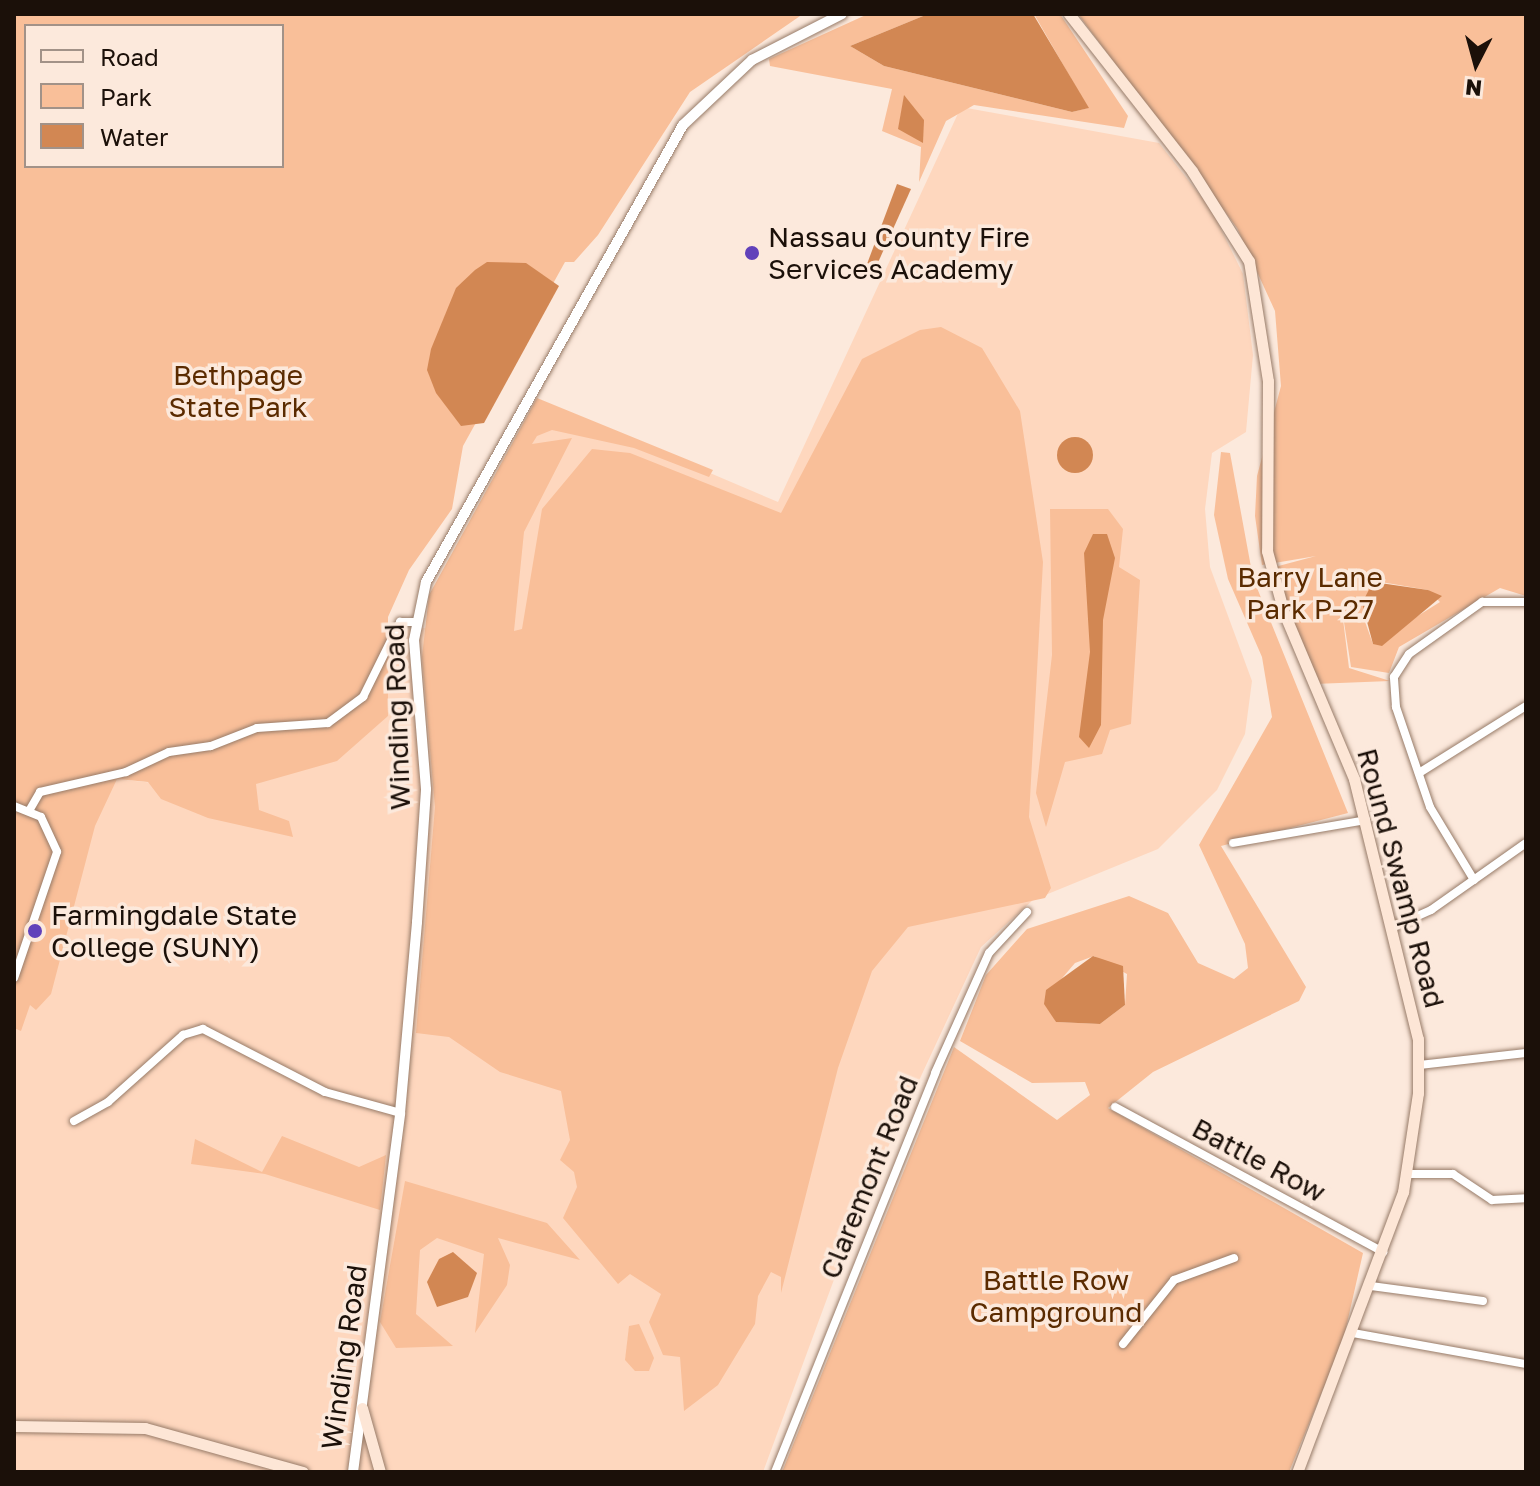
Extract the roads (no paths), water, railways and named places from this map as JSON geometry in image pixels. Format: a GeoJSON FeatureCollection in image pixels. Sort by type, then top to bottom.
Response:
{"type":"FeatureCollection","features":[{"type":"Feature","properties":{"kind":"main road","name":"Round Swamp Road"},"geometry":{"type":"LineString","coordinates":[[1069,14],[1192,171],[1249,261],[1268,381],[1267,551],[1366,820],[1393,927],[1419,1065],[1408,1174],[1371,1286],[1297,1472]]}},
{"type":"Feature","properties":{"kind":"main road"},"geometry":{"type":"LineString","coordinates":[[362,1408],[380,1472]]}},
{"type":"Feature","properties":{"kind":"main road"},"geometry":{"type":"LineString","coordinates":[[14,1426],[145,1428],[303,1472]]}},
{"type":"Feature","properties":{"kind":"street","name":"Winding Road"},"geometry":{"type":"LineString","coordinates":[[353,1472],[400,1113],[426,789],[415,622],[448,536],[683,125],[752,60],[842,14]]}},
{"type":"Feature","properties":{"kind":"street"},"geometry":{"type":"LineString","coordinates":[[1474,880],[1437,826],[1393,691],[1397,668],[1482,602],[1526,602]]}},
{"type":"Feature","properties":{"kind":"street"},"geometry":{"type":"LineString","coordinates":[[29,811],[40,792],[126,772],[169,752],[211,746],[257,728],[328,723],[363,697],[400,622],[415,622]]}},
{"type":"Feature","properties":{"kind":"street"},"geometry":{"type":"LineString","coordinates":[[1419,773],[1526,706]]}},
{"type":"Feature","properties":{"kind":"street"},"geometry":{"type":"LineString","coordinates":[[14,806],[29,811],[55,838],[57,865],[14,978]]}},
{"type":"Feature","properties":{"kind":"street"},"geometry":{"type":"LineString","coordinates":[[1233,843],[1366,820]]}},
{"type":"Feature","properties":{"kind":"street"},"geometry":{"type":"LineString","coordinates":[[1393,927],[1474,880],[1526,843]]}},
{"type":"Feature","properties":{"kind":"street","name":"Claremont Road"},"geometry":{"type":"LineString","coordinates":[[775,1472],[935,1073],[989,953],[1027,912]]}},
{"type":"Feature","properties":{"kind":"street"},"geometry":{"type":"LineString","coordinates":[[74,1121],[108,1102],[183,1035],[203,1029],[325,1092],[400,1113]]}},
{"type":"Feature","properties":{"kind":"street"},"geometry":{"type":"LineString","coordinates":[[1419,1065],[1526,1053]]}},
{"type":"Feature","properties":{"kind":"street","name":"Battle Row"},"geometry":{"type":"LineString","coordinates":[[1115,1107],[1383,1252]]}},
{"type":"Feature","properties":{"kind":"street"},"geometry":{"type":"LineString","coordinates":[[1408,1174],[1453,1174],[1492,1200],[1526,1198]]}},
{"type":"Feature","properties":{"kind":"street"},"geometry":{"type":"LineString","coordinates":[[1123,1344],[1174,1280],[1234,1258]]}},
{"type":"Feature","properties":{"kind":"street"},"geometry":{"type":"LineString","coordinates":[[1371,1286],[1483,1301]]}},
{"type":"Feature","properties":{"kind":"street"},"geometry":{"type":"LineString","coordinates":[[1353,1333],[1400,1347],[1526,1364]]}},
{"type":"Feature","properties":{"kind":"water"},"geometry":{"type":"Polygon","coordinates":[[[928,14],[1033,14],[1089,108],[1072,112],[884,66],[850,46],[928,14]]]}},
{"type":"Feature","properties":{"kind":"water"},"geometry":{"type":"Polygon","coordinates":[[[904,95],[924,120],[923,143],[898,129],[904,95]]]}},
{"type":"Feature","properties":{"kind":"water"},"geometry":{"type":"Polygon","coordinates":[[[897,184],[911,189],[876,267],[867,264],[897,184]]]}},
{"type":"Feature","properties":{"kind":"water"},"geometry":{"type":"Polygon","coordinates":[[[487,262],[526,263],[559,286],[484,423],[461,426],[436,393],[427,370],[431,349],[456,288],[475,270],[487,262]]]}},
{"type":"Feature","properties":{"kind":"water"},"geometry":{"type":"Polygon","coordinates":[[[1075,437],[1087,443],[1093,455],[1087,467],[1075,473],[1063,467],[1057,455],[1063,443],[1075,437]]]}},
{"type":"Feature","properties":{"kind":"water"},"geometry":{"type":"Polygon","coordinates":[[[1093,534],[1107,534],[1115,558],[1103,620],[1101,725],[1089,748],[1079,737],[1090,652],[1084,553],[1093,534]]]}},
{"type":"Feature","properties":{"kind":"water"},"geometry":{"type":"Polygon","coordinates":[[[1373,582],[1428,590],[1442,596],[1382,646],[1373,644],[1362,603],[1373,582]]]}},
{"type":"Feature","properties":{"kind":"water"},"geometry":{"type":"Polygon","coordinates":[[[1093,956],[1123,966],[1125,1005],[1100,1024],[1056,1022],[1044,1004],[1046,990],[1093,956]]]}},
{"type":"Feature","properties":{"kind":"water"},"geometry":{"type":"Polygon","coordinates":[[[453,1252],[477,1273],[468,1297],[437,1307],[427,1282],[439,1259],[453,1252]]]}},
{"type":"Feature","properties":{"kind":"place","name":"Nassau County Fire Services Academy"},"geometry":{"type":"Point","coordinates":[752,253]}},
{"type":"Feature","properties":{"kind":"place","name":"Farmingdale State College (SUNY)"},"geometry":{"type":"Point","coordinates":[35,931]}},
{"type":"Feature","properties":{"kind":"park label","name":"Bethpage State Park"},"geometry":{"type":"Point","coordinates":[238,391]}},
{"type":"Feature","properties":{"kind":"park label","name":"Barry Lane Park P-27"},"geometry":{"type":"Point","coordinates":[1310,593]}},
{"type":"Feature","properties":{"kind":"park label","name":"Battle Row Campground"},"geometry":{"type":"Point","coordinates":[1056,1296]}}]}
